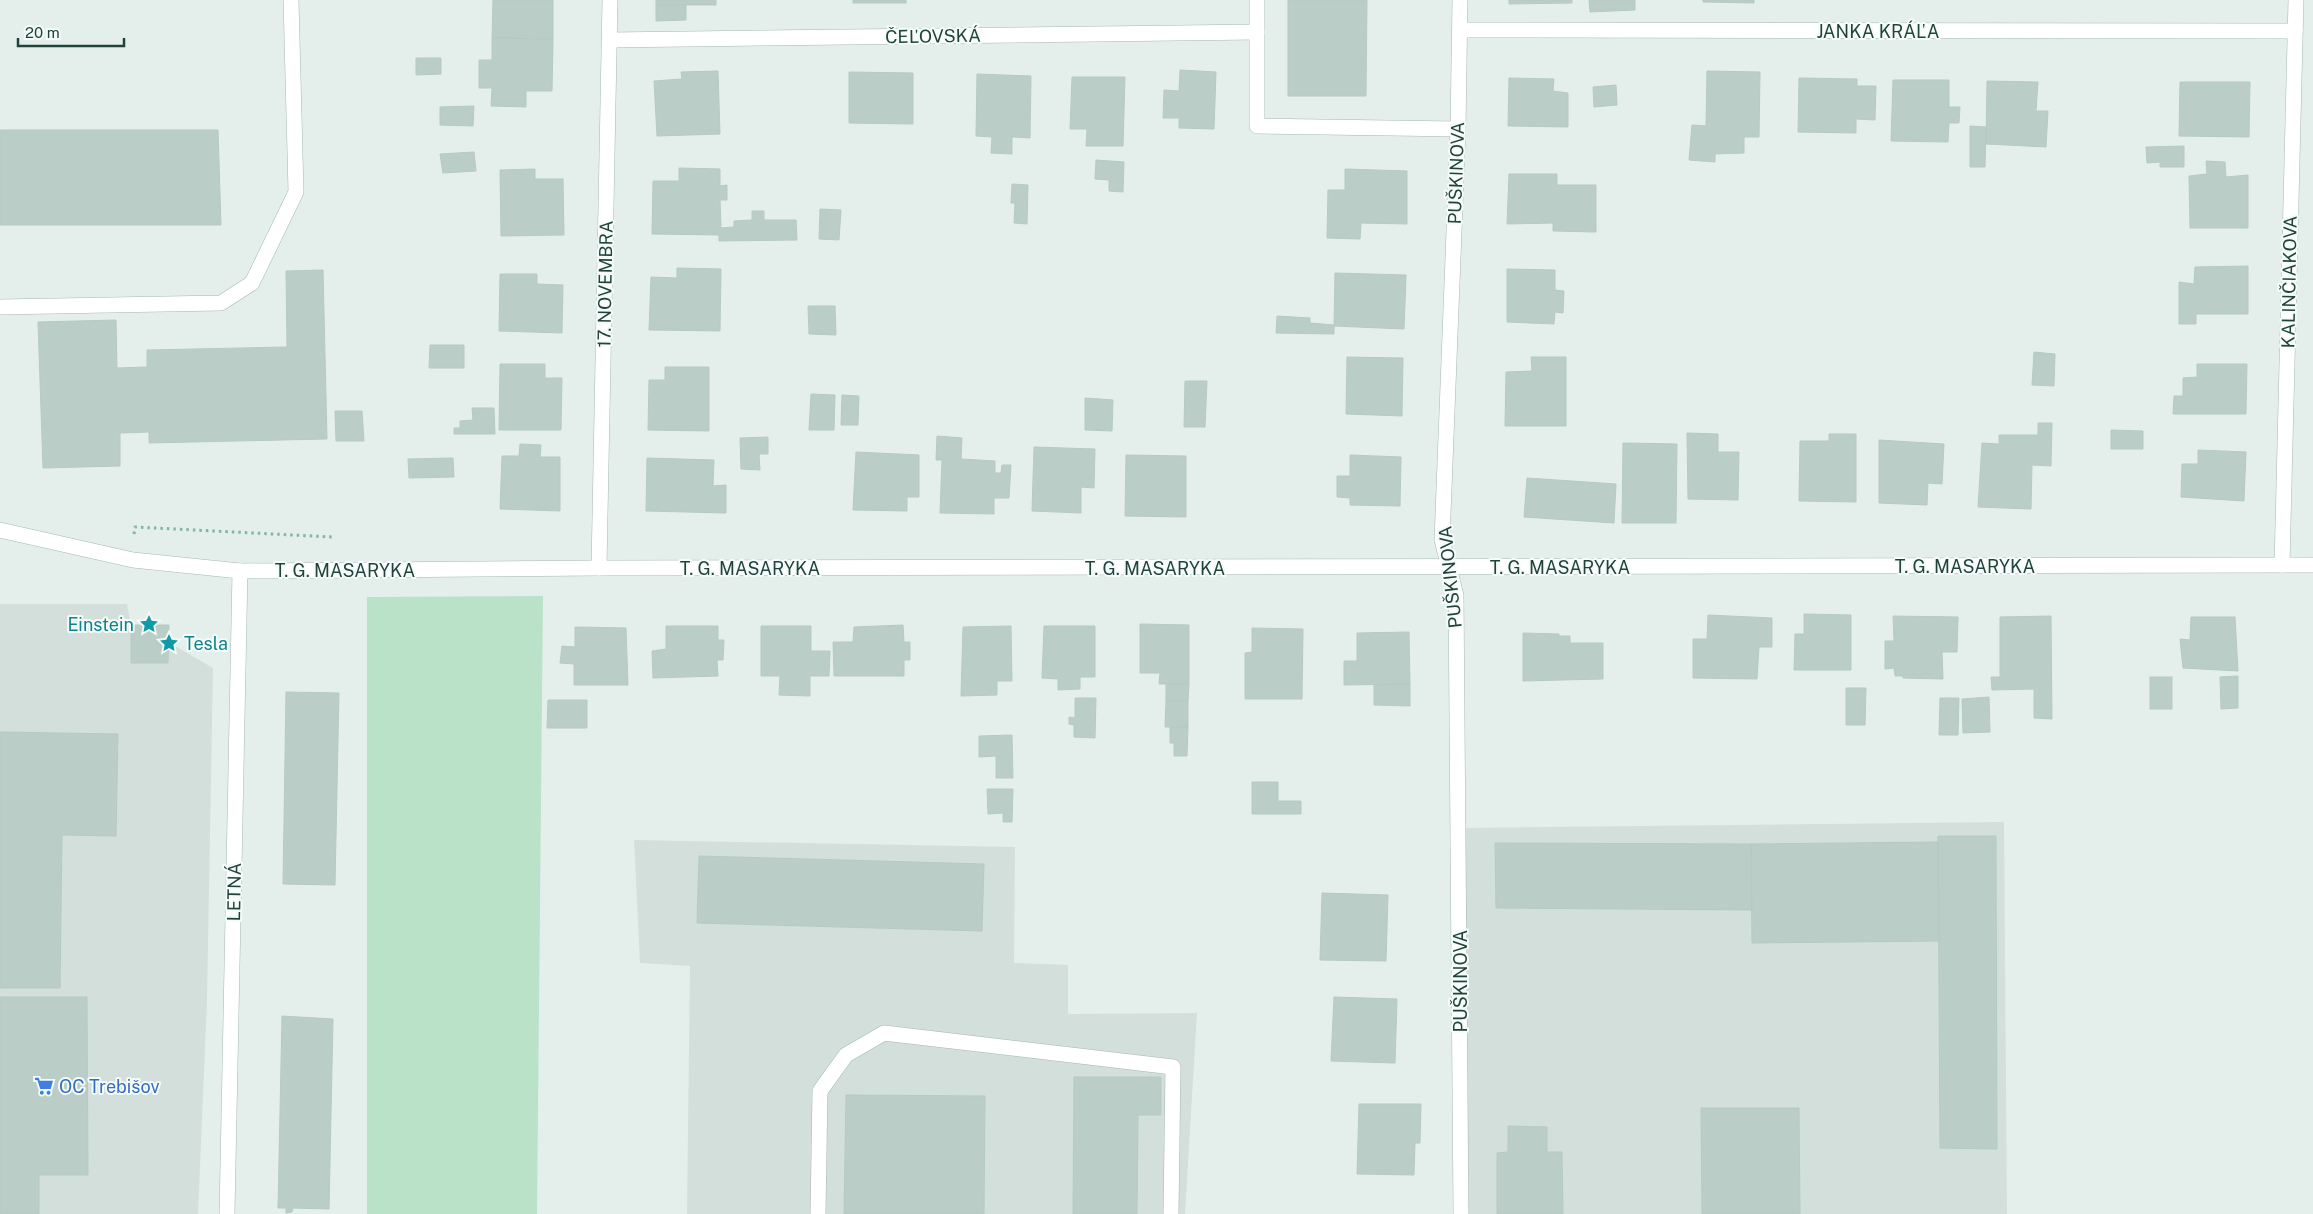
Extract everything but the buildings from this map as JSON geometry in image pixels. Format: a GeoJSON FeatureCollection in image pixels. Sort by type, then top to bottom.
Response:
{"type":"FeatureCollection","features":[{"type":"Feature","properties":{"kind":"street"},"geometry":{"type":"LineString","coordinates":[[0,307],[220,303],[252,283],[296,192],[291,0]]}},
{"type":"Feature","properties":{"kind":"street","name":"17. NOVEMBRA"},"geometry":{"type":"LineString","coordinates":[[599,568],[610,0]]}},
{"type":"Feature","properties":{"kind":"street"},"geometry":{"type":"LineString","coordinates":[[1256,0],[1257,126],[1458,129]]}},
{"type":"Feature","properties":{"kind":"street","name":"PUŠKINOVA"},"geometry":{"type":"LineString","coordinates":[[1460,0],[1458,129],[1442,540],[1456,595],[1461,1214]]}},
{"type":"Feature","properties":{"kind":"street","name":"KALINČIAKOVA"},"geometry":{"type":"LineString","coordinates":[[2282,565],[2296,0]]}},
{"type":"Feature","properties":{"kind":"street","name":"JANKA KRÁĽA"},"geometry":{"type":"LineString","coordinates":[[1461,30],[2295,31]]}},
{"type":"Feature","properties":{"kind":"street","name":"ČEĽOVSKÁ"},"geometry":{"type":"LineString","coordinates":[[610,40],[1257,32]]}},
{"type":"Feature","properties":{"kind":"street","name":"T. G. MASARYKA"},"geometry":{"type":"LineString","coordinates":[[0,530],[133,560],[240,571],[599,568],[2313,565]]}},
{"type":"Feature","properties":{"kind":"street","name":"LETNÁ"},"geometry":{"type":"LineString","coordinates":[[227,1214],[240,571]]}},
{"type":"Feature","properties":{"kind":"street"},"geometry":{"type":"LineString","coordinates":[[818,1214],[820,1092],[846,1055],[884,1033],[1173,1066],[1172,1214]]}},
{"type":"Feature","properties":{"kind":"path"},"geometry":{"type":"LineString","coordinates":[[135,527],[332,537]]}},
{"type":"Feature","properties":{"kind":"shaded area"},"geometry":{"type":"Polygon","coordinates":[[[0,604],[127,604],[131,625],[131,663],[168,663],[168,642],[213,668],[207,1000],[198,1214],[0,1214],[0,604]]]}},
{"type":"Feature","properties":{"kind":"shaded area"},"geometry":{"type":"Polygon","coordinates":[[[2004,822],[2007,1214],[1461,1214],[1459,828],[2004,822]]]}},
{"type":"Feature","properties":{"kind":"shaded area"},"geometry":{"type":"Polygon","coordinates":[[[634,840],[1015,847],[1014,963],[1068,965],[1068,1014],[1197,1013],[1185,1214],[687,1214],[690,966],[640,963],[634,840]]]}},
{"type":"Feature","properties":{"kind":"green space"},"geometry":{"type":"Polygon","coordinates":[[[543,596],[537,1214],[367,1214],[367,597],[543,596]]]}},
{"type":"Feature","properties":{"kind":"place","name":"Einstein"},"geometry":{"type":"Point","coordinates":[149,624]}},
{"type":"Feature","properties":{"kind":"place","name":"Tesla"},"geometry":{"type":"Point","coordinates":[169,643]}},
{"type":"Feature","properties":{"kind":"place","name":"OC Trebišov"},"geometry":{"type":"Point","coordinates":[44,1086]}}]}
